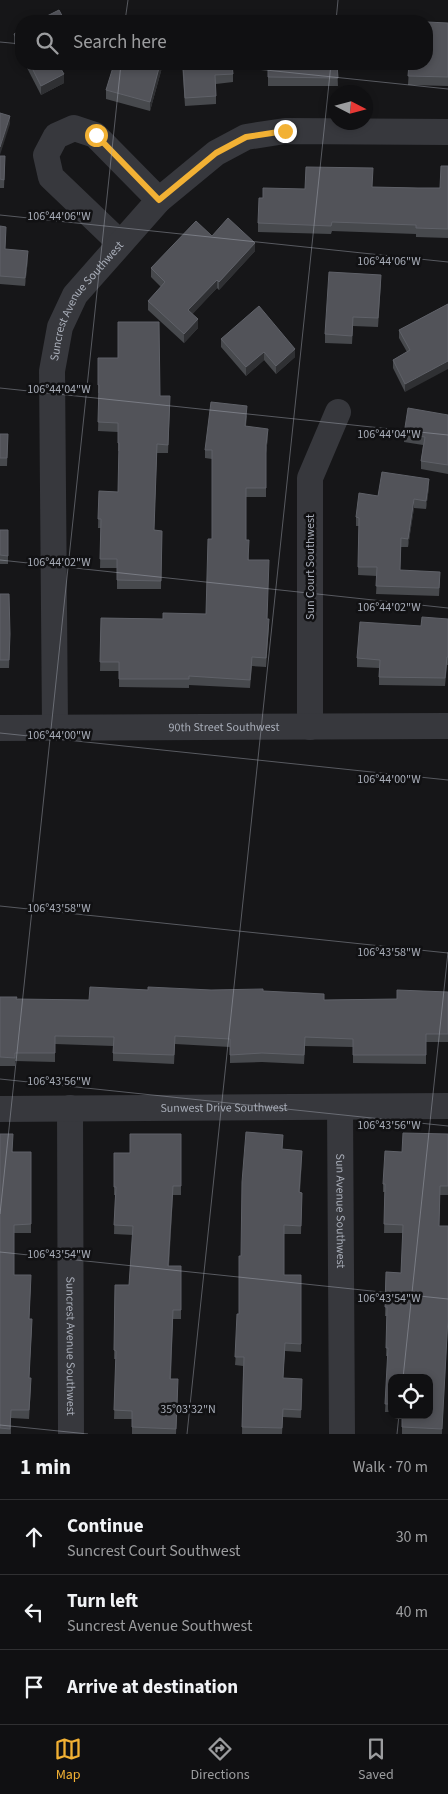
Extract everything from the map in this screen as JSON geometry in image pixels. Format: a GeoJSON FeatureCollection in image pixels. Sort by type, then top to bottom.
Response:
{"type":"FeatureCollection","features":[{"type":"Feature","properties":{"kind":"street"},"geometry":{"type":"LineString","coordinates":[[120,243],[51,177],[46,155],[56,136],[74,128],[96,135],[159,200]]}},
{"type":"Feature","properties":{"kind":"street","name":"Suncrest Avenue Southwest"},"geometry":{"type":"LineString","coordinates":[[55,727],[52,370],[60,327],[75,295],[159,200],[216,153],[246,137],[285,131],[448,132]]}},
{"type":"Feature","properties":{"kind":"street","name":"Sun Court Southwest"},"geometry":{"type":"LineString","coordinates":[[310,727],[310,478],[338,412]]}},
{"type":"Feature","properties":{"kind":"street","name":"90th Street Southwest"},"geometry":{"type":"LineString","coordinates":[[0,728],[448,726]]}},
{"type":"Feature","properties":{"kind":"street","name":"Sunwest Drive Southwest"},"geometry":{"type":"LineString","coordinates":[[0,1109],[448,1106]]}},
{"type":"Feature","properties":{"kind":"street","name":"Sun Avenue Southwest"},"geometry":{"type":"LineString","coordinates":[[340,1107],[342,1434]]}},
{"type":"Feature","properties":{"kind":"street","name":"Suncrest Avenue Southwest"},"geometry":{"type":"LineString","coordinates":[[70,1108],[71,1434]]}},
{"type":"Feature","properties":{"kind":"building"},"geometry":{"type":"Polygon","coordinates":[[[59,10],[62,15],[49,15],[59,10]]]}},
{"type":"Feature","properties":{"kind":"building"},"geometry":{"type":"Polygon","coordinates":[[[433,22],[448,23],[448,77],[408,76],[408,70],[433,70],[433,22]]]}},
{"type":"Feature","properties":{"kind":"building"},"geometry":{"type":"Polygon","coordinates":[[[33,70],[62,70],[64,74],[41,86],[33,70]]]}},
{"type":"Feature","properties":{"kind":"building"},"geometry":{"type":"Polygon","coordinates":[[[112,70],[158,70],[150,102],[106,90],[112,70]]]}},
{"type":"Feature","properties":{"kind":"building"},"geometry":{"type":"Polygon","coordinates":[[[183,70],[233,70],[233,74],[215,75],[216,96],[185,98],[183,70]]]}},
{"type":"Feature","properties":{"kind":"building"},"geometry":{"type":"Polygon","coordinates":[[[268,70],[337,70],[338,78],[268,77],[268,70]]]}},
{"type":"Feature","properties":{"kind":"building"},"geometry":{"type":"Polygon","coordinates":[[[0,113],[10,116],[0,147],[0,113]]]}},
{"type":"Feature","properties":{"kind":"building"},"geometry":{"type":"Polygon","coordinates":[[[0,156],[5,156],[4,180],[0,179],[0,156]]]}},
{"type":"Feature","properties":{"kind":"building"},"geometry":{"type":"Polygon","coordinates":[[[441,166],[448,166],[448,229],[416,228],[416,225],[332,222],[331,226],[258,223],[259,198],[263,198],[263,188],[305,189],[306,167],[373,168],[372,187],[440,188],[441,166]]]}},
{"type":"Feature","properties":{"kind":"building"},"geometry":{"type":"Polygon","coordinates":[[[228,218],[255,243],[219,282],[217,280],[188,310],[198,319],[184,334],[148,301],[165,282],[151,268],[196,221],[212,236],[228,218]]]}},
{"type":"Feature","properties":{"kind":"building"},"geometry":{"type":"Polygon","coordinates":[[[0,226],[6,227],[5,249],[28,251],[25,278],[0,276],[0,226]]]}},
{"type":"Feature","properties":{"kind":"building"},"geometry":{"type":"Polygon","coordinates":[[[329,272],[381,275],[378,318],[353,317],[352,336],[325,334],[329,272]]]}},
{"type":"Feature","properties":{"kind":"building"},"geometry":{"type":"Polygon","coordinates":[[[448,304],[448,361],[405,384],[393,360],[410,350],[399,330],[448,304]]]}},
{"type":"Feature","properties":{"kind":"building"},"geometry":{"type":"Polygon","coordinates":[[[259,306],[295,349],[276,366],[264,352],[246,367],[221,339],[259,306]]]}},
{"type":"Feature","properties":{"kind":"building"},"geometry":{"type":"Polygon","coordinates":[[[118,322],[159,322],[160,396],[170,396],[168,445],[157,444],[154,530],[162,531],[161,581],[117,580],[117,559],[100,559],[101,519],[98,519],[99,491],[118,492],[119,443],[118,423],[98,422],[98,358],[118,358],[118,322]]]}},
{"type":"Feature","properties":{"kind":"building"},"geometry":{"type":"Polygon","coordinates":[[[211,402],[247,406],[245,426],[268,429],[266,488],[246,488],[246,540],[249,540],[248,560],[269,560],[267,619],[269,619],[266,658],[252,657],[250,680],[189,676],[189,679],[119,679],[119,662],[100,662],[101,618],[163,619],[163,613],[206,614],[208,539],[212,539],[212,450],[205,450],[211,402]]]}},
{"type":"Feature","properties":{"kind":"building"},"geometry":{"type":"Polygon","coordinates":[[[408,408],[448,415],[448,465],[421,461],[425,437],[404,434],[408,408]]]}},
{"type":"Feature","properties":{"kind":"building"},"geometry":{"type":"Polygon","coordinates":[[[0,434],[8,434],[7,458],[0,458],[0,434]]]}},
{"type":"Feature","properties":{"kind":"building"},"geometry":{"type":"Polygon","coordinates":[[[382,472],[429,479],[426,501],[414,499],[408,539],[401,538],[400,570],[440,572],[439,588],[376,586],[377,567],[358,567],[359,518],[356,517],[359,493],[378,496],[382,472]]]}},
{"type":"Feature","properties":{"kind":"building"},"geometry":{"type":"Polygon","coordinates":[[[0,530],[8,530],[8,556],[0,555],[0,530]]]}},
{"type":"Feature","properties":{"kind":"building"},"geometry":{"type":"Polygon","coordinates":[[[0,594],[9,594],[9,660],[0,660],[0,594]]]}},
{"type":"Feature","properties":{"kind":"building"},"geometry":{"type":"Polygon","coordinates":[[[422,617],[448,619],[448,657],[445,678],[379,677],[380,660],[357,658],[360,622],[421,626],[422,617]]]}},
{"type":"Feature","properties":{"kind":"building"},"geometry":{"type":"Polygon","coordinates":[[[90,987],[148,990],[148,987],[211,990],[263,989],[263,991],[324,994],[324,1000],[397,999],[397,990],[448,992],[448,1034],[426,1034],[426,1055],[353,1055],[353,1039],[305,1037],[304,1055],[262,1053],[230,1055],[230,1039],[175,1036],[174,1055],[113,1053],[114,1037],[55,1036],[55,1053],[15,1053],[15,1058],[0,1057],[0,997],[89,1000],[90,987]]]}},
{"type":"Feature","properties":{"kind":"building"},"geometry":{"type":"Polygon","coordinates":[[[246,1132],[283,1135],[282,1149],[302,1151],[299,1192],[302,1193],[301,1226],[284,1225],[284,1275],[301,1275],[301,1344],[285,1343],[283,1378],[302,1379],[301,1410],[283,1409],[282,1428],[242,1427],[244,1357],[235,1357],[237,1314],[239,1314],[239,1256],[241,1256],[242,1182],[246,1132]]]}},
{"type":"Feature","properties":{"kind":"building"},"geometry":{"type":"Polygon","coordinates":[[[403,1133],[448,1134],[448,1186],[440,1186],[439,1226],[448,1226],[448,1317],[442,1429],[402,1427],[402,1419],[433,1419],[433,1374],[388,1374],[388,1404],[385,1404],[388,1348],[386,1348],[386,1272],[401,1273],[403,1225],[384,1224],[385,1184],[383,1184],[385,1151],[402,1152],[403,1133]]]}},
{"type":"Feature","properties":{"kind":"building"},"geometry":{"type":"Polygon","coordinates":[[[0,1134],[13,1134],[12,1152],[31,1152],[31,1224],[14,1225],[14,1275],[31,1275],[29,1319],[32,1319],[29,1410],[11,1410],[10,1429],[0,1428],[0,1134]]]}},
{"type":"Feature","properties":{"kind":"building"},"geometry":{"type":"Polygon","coordinates":[[[130,1134],[181,1134],[181,1186],[173,1186],[168,1266],[181,1266],[181,1310],[173,1310],[170,1379],[178,1379],[176,1429],[132,1427],[132,1411],[114,1410],[116,1351],[114,1350],[115,1285],[129,1285],[133,1226],[114,1225],[116,1187],[114,1187],[114,1153],[130,1153],[130,1134]]]}},
{"type":"Feature","properties":{"kind":"route"},"geometry":{"type":"LineString","coordinates":[[96,135],[159,200],[216,153],[246,137],[285,131]]}}]}
